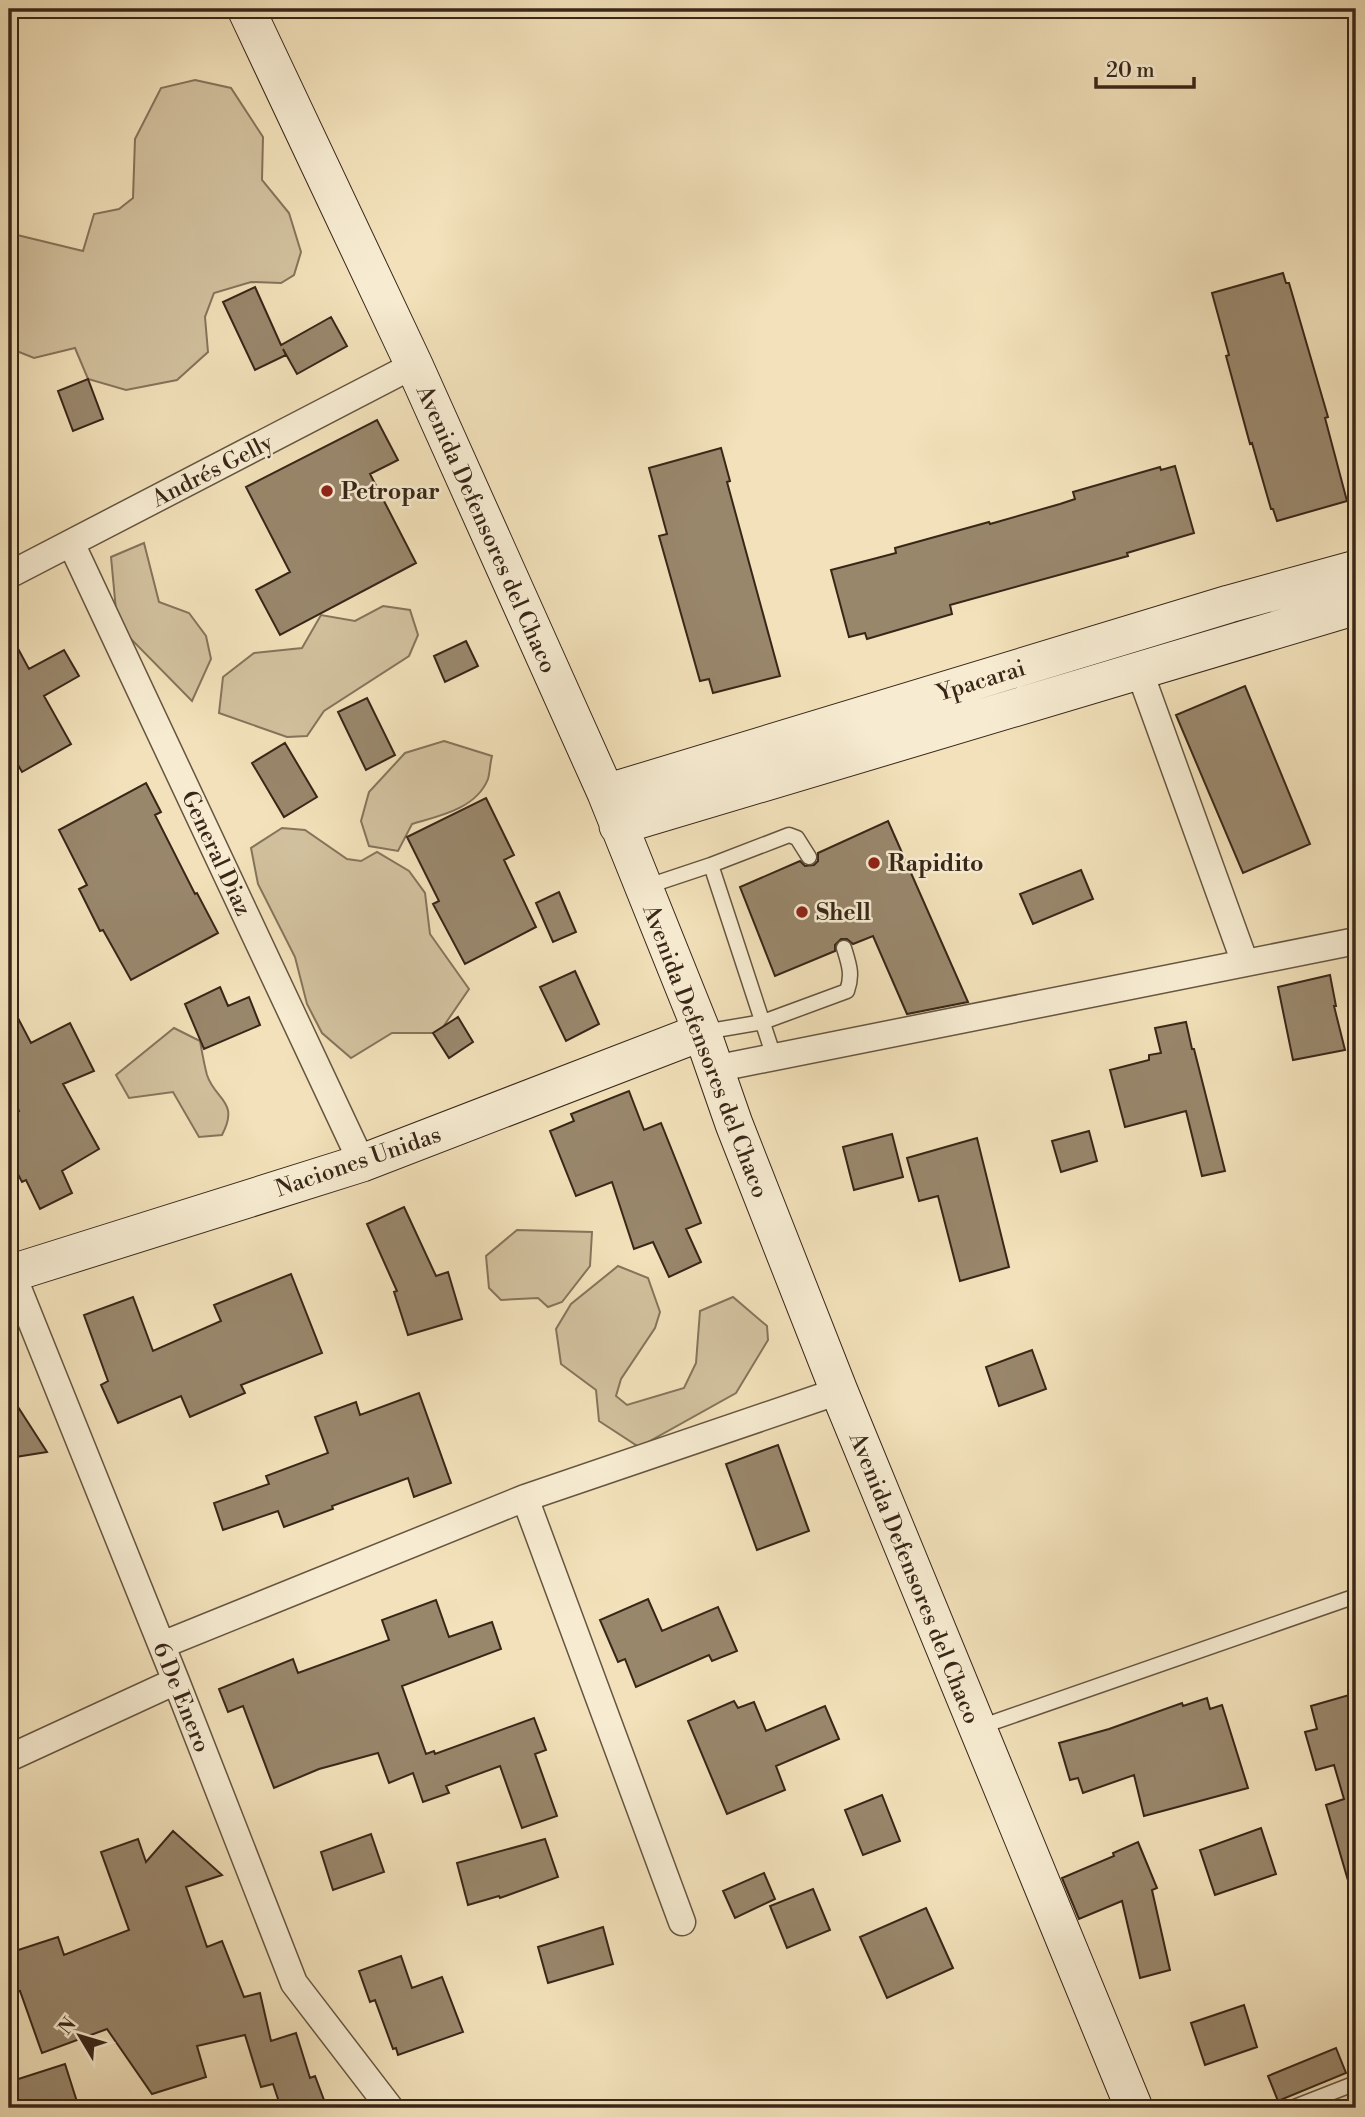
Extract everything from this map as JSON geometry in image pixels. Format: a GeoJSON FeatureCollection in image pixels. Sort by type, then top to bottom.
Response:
{"type":"FeatureCollection","features":[{"type":"Feature","properties":{"kind":"main road","name":"Avenida Defensores del Chaco"},"geometry":{"type":"LineString","coordinates":[[246,9],[414,365],[612,809],[702,1032],[738,1137],[839,1391],[1133,2108]]}},
{"type":"Feature","properties":{"kind":"main road","name":"Ypacarai"},"geometry":{"type":"LineString","coordinates":[[832,744],[1216,608],[1356,569]]}},
{"type":"Feature","properties":{"kind":"main road","name":"Ypacarai"},"geometry":{"type":"LineString","coordinates":[[612,809],[832,744],[1139,670],[1356,606]]}},
{"type":"Feature","properties":{"kind":"main road","name":"Naciones Unidas"},"geometry":{"type":"LineString","coordinates":[[10,1271],[362,1163],[702,1032]]}},
{"type":"Feature","properties":{"kind":"street","name":"Andrés Gelly"},"geometry":{"type":"LineString","coordinates":[[9,575],[414,365]]}},
{"type":"Feature","properties":{"kind":"street","name":"General Diaz"},"geometry":{"type":"LineString","coordinates":[[71,543],[362,1163]]}},
{"type":"Feature","properties":{"kind":"street"},"geometry":{"type":"LineString","coordinates":[[1139,670],[1245,963]]}},
{"type":"Feature","properties":{"kind":"street"},"geometry":{"type":"LineString","coordinates":[[714,1069],[1356,941]]}},
{"type":"Feature","properties":{"kind":"street","name":"6 De Enero"},"geometry":{"type":"LineString","coordinates":[[10,1271],[162,1645],[294,1983],[390,2108]]}},
{"type":"Feature","properties":{"kind":"street"},"geometry":{"type":"LineString","coordinates":[[162,1645],[524,1498],[839,1391]]}},
{"type":"Feature","properties":{"kind":"street"},"geometry":{"type":"LineString","coordinates":[[524,1498],[682,1922]]}},
{"type":"Feature","properties":{"kind":"street"},"geometry":{"type":"LineString","coordinates":[[9,1758],[176,1681]]}},
{"type":"Feature","properties":{"kind":"lane"},"geometry":{"type":"LineString","coordinates":[[643,888],[789,835],[797,838],[809,857]]}},
{"type":"Feature","properties":{"kind":"lane"},"geometry":{"type":"LineString","coordinates":[[711,865],[774,1057]]}},
{"type":"Feature","properties":{"kind":"lane"},"geometry":{"type":"LineString","coordinates":[[702,1032],[763,1022],[846,991],[851,981],[851,973],[844,948]]}},
{"type":"Feature","properties":{"kind":"lane"},"geometry":{"type":"LineString","coordinates":[[977,1728],[1356,1597]]}},
{"type":"Feature","properties":{"kind":"lane"},"geometry":{"type":"LineString","coordinates":[[1292,2108],[1356,2083]]}},
{"type":"Feature","properties":{"kind":"shaded area"},"geometry":{"type":"Polygon","coordinates":[[[195,80],[231,88],[263,137],[262,180],[289,213],[301,252],[294,275],[281,283],[251,282],[214,293],[205,317],[208,352],[177,380],[126,390],[88,379],[75,348],[34,358],[9,348],[9,233],[83,251],[94,214],[119,209],[133,198],[135,139],[161,88],[195,80]]]}},
{"type":"Feature","properties":{"kind":"shaded area"},"geometry":{"type":"Polygon","coordinates":[[[144,543],[159,602],[189,613],[206,636],[211,659],[192,701],[128,636],[116,610],[111,557],[144,543]]]}},
{"type":"Feature","properties":{"kind":"shaded area"},"geometry":{"type":"Polygon","coordinates":[[[383,606],[410,610],[418,635],[409,656],[324,711],[307,736],[287,737],[219,713],[223,677],[254,653],[302,648],[321,615],[355,621],[383,606]]]}},
{"type":"Feature","properties":{"kind":"shaded area"},"geometry":{"type":"Polygon","coordinates":[[[444,741],[492,756],[488,779],[482,789],[475,798],[456,810],[412,824],[398,851],[369,846],[361,821],[369,792],[405,753],[444,741]]]}},
{"type":"Feature","properties":{"kind":"shaded area"},"geometry":{"type":"Polygon","coordinates":[[[282,828],[305,830],[347,859],[361,861],[377,852],[409,871],[425,893],[430,934],[469,989],[443,1027],[433,1033],[392,1033],[351,1058],[322,1033],[307,1004],[295,957],[258,884],[251,848],[282,828]]]}},
{"type":"Feature","properties":{"kind":"shaded area"},"geometry":{"type":"Polygon","coordinates":[[[174,1028],[200,1041],[207,1075],[227,1108],[227,1124],[222,1135],[199,1137],[173,1092],[129,1098],[116,1075],[174,1028]]]}},
{"type":"Feature","properties":{"kind":"shaded area"},"geometry":{"type":"Polygon","coordinates":[[[517,1230],[592,1232],[590,1266],[562,1302],[548,1307],[538,1298],[501,1300],[489,1288],[486,1256],[517,1230]]]}},
{"type":"Feature","properties":{"kind":"shaded area"},"geometry":{"type":"Polygon","coordinates":[[[618,1266],[648,1278],[660,1312],[655,1328],[621,1379],[616,1396],[627,1405],[684,1388],[696,1363],[700,1311],[733,1297],[767,1326],[768,1340],[736,1393],[639,1447],[599,1421],[596,1390],[561,1364],[556,1329],[571,1304],[618,1266]]]}},
{"type":"Feature","properties":{"kind":"building"},"geometry":{"type":"Polygon","coordinates":[[[1283,273],[1286,283],[1289,283],[1328,417],[1325,418],[1347,501],[1277,521],[1252,443],[1250,444],[1212,293],[1283,273]]]}},
{"type":"Feature","properties":{"kind":"building"},"geometry":{"type":"Polygon","coordinates":[[[255,287],[281,345],[331,317],[347,346],[297,374],[283,349],[286,355],[255,370],[223,302],[255,287]]]}},
{"type":"Feature","properties":{"kind":"building"},"geometry":{"type":"Polygon","coordinates":[[[88,379],[103,419],[73,431],[58,391],[88,379]]]}},
{"type":"Feature","properties":{"kind":"building"},"geometry":{"type":"Polygon","coordinates":[[[377,420],[398,460],[370,474],[416,563],[280,635],[256,590],[290,572],[246,487],[377,420]]]}},
{"type":"Feature","properties":{"kind":"building"},"geometry":{"type":"Polygon","coordinates":[[[721,448],[730,481],[727,482],[780,676],[713,693],[709,679],[700,681],[659,536],[667,534],[649,468],[721,448]]]}},
{"type":"Feature","properties":{"kind":"building"},"geometry":{"type":"Polygon","coordinates":[[[1175,466],[1194,533],[1127,553],[1128,556],[950,605],[952,614],[867,639],[865,633],[849,637],[831,570],[896,553],[895,548],[1060,504],[1075,499],[1073,492],[1160,467],[1161,470],[1175,466]]]}},
{"type":"Feature","properties":{"kind":"building"},"geometry":{"type":"Polygon","coordinates":[[[9,632],[29,669],[64,650],[79,676],[44,696],[71,744],[22,772],[9,749],[9,632]]]}},
{"type":"Feature","properties":{"kind":"building"},"geometry":{"type":"Polygon","coordinates":[[[466,641],[478,666],[445,682],[434,656],[466,641]]]}},
{"type":"Feature","properties":{"kind":"building"},"geometry":{"type":"Polygon","coordinates":[[[1245,686],[1310,844],[1243,873],[1176,715],[1245,686]]]}},
{"type":"Feature","properties":{"kind":"building"},"geometry":{"type":"Polygon","coordinates":[[[367,698],[395,755],[366,770],[338,712],[367,698]]]}},
{"type":"Feature","properties":{"kind":"building"},"geometry":{"type":"Polygon","coordinates":[[[285,743],[317,797],[284,817],[252,763],[285,743]]]}},
{"type":"Feature","properties":{"kind":"building"},"geometry":{"type":"Polygon","coordinates":[[[146,783],[161,812],[155,815],[218,933],[131,980],[103,930],[100,931],[79,889],[87,885],[59,830],[146,783]]]}},
{"type":"Feature","properties":{"kind":"building"},"geometry":{"type":"Polygon","coordinates":[[[486,798],[514,855],[504,860],[536,927],[465,964],[433,904],[439,901],[407,837],[486,798]]]}},
{"type":"Feature","properties":{"kind":"building"},"geometry":{"type":"Polygon","coordinates":[[[888,821],[968,1002],[907,1014],[873,936],[853,944],[847,939],[841,939],[835,945],[835,951],[775,976],[740,887],[800,861],[805,866],[814,865],[818,861],[818,853],[888,821]]]}},
{"type":"Feature","properties":{"kind":"building"},"geometry":{"type":"Polygon","coordinates":[[[1081,870],[1093,899],[1033,924],[1020,894],[1081,870]]]}},
{"type":"Feature","properties":{"kind":"building"},"geometry":{"type":"Polygon","coordinates":[[[559,892],[576,932],[553,942],[536,903],[559,892]]]}},
{"type":"Feature","properties":{"kind":"building"},"geometry":{"type":"Polygon","coordinates":[[[575,971],[599,1024],[566,1041],[540,987],[575,971]]]}},
{"type":"Feature","properties":{"kind":"building"},"geometry":{"type":"Polygon","coordinates":[[[1330,975],[1334,1006],[1345,1050],[1293,1060],[1278,987],[1330,975]]]}},
{"type":"Feature","properties":{"kind":"building"},"geometry":{"type":"Polygon","coordinates":[[[220,987],[228,1006],[249,997],[260,1025],[204,1049],[185,1004],[220,987]]]}},
{"type":"Feature","properties":{"kind":"building"},"geometry":{"type":"Polygon","coordinates":[[[9,1001],[31,1043],[70,1023],[94,1071],[63,1084],[99,1149],[62,1171],[72,1193],[40,1209],[26,1180],[22,1182],[9,1157],[9,1116],[19,1111],[9,1091],[9,1001]]]}},
{"type":"Feature","properties":{"kind":"building"},"geometry":{"type":"Polygon","coordinates":[[[458,1017],[473,1042],[449,1058],[433,1033],[458,1017]]]}},
{"type":"Feature","properties":{"kind":"building"},"geometry":{"type":"Polygon","coordinates":[[[1186,1022],[1225,1171],[1202,1176],[1186,1111],[1125,1127],[1110,1070],[1149,1060],[1149,1055],[1161,1053],[1155,1028],[1186,1022]]]}},
{"type":"Feature","properties":{"kind":"building"},"geometry":{"type":"Polygon","coordinates":[[[629,1091],[644,1130],[661,1123],[701,1223],[686,1229],[701,1262],[669,1277],[653,1242],[634,1249],[612,1182],[576,1196],[550,1131],[574,1121],[571,1114],[629,1091]]]}},
{"type":"Feature","properties":{"kind":"building"},"geometry":{"type":"Polygon","coordinates":[[[1089,1131],[1097,1161],[1061,1172],[1052,1141],[1089,1131]]]}},
{"type":"Feature","properties":{"kind":"building"},"geometry":{"type":"Polygon","coordinates":[[[892,1134],[903,1177],[854,1190],[843,1147],[892,1134]]]}},
{"type":"Feature","properties":{"kind":"building"},"geometry":{"type":"Polygon","coordinates":[[[977,1138],[1009,1267],[960,1281],[938,1196],[919,1201],[907,1158],[977,1138]]]}},
{"type":"Feature","properties":{"kind":"building"},"geometry":{"type":"Polygon","coordinates":[[[404,1207],[436,1276],[448,1272],[462,1319],[408,1335],[394,1292],[397,1291],[367,1224],[404,1207]]]}},
{"type":"Feature","properties":{"kind":"building"},"geometry":{"type":"Polygon","coordinates":[[[291,1274],[322,1353],[241,1385],[245,1393],[190,1417],[181,1396],[118,1423],[101,1385],[108,1381],[84,1315],[133,1297],[153,1351],[221,1321],[214,1305],[291,1274]]]}},
{"type":"Feature","properties":{"kind":"building"},"geometry":{"type":"Polygon","coordinates":[[[1032,1350],[1046,1389],[999,1406],[986,1367],[1032,1350]]]}},
{"type":"Feature","properties":{"kind":"building"},"geometry":{"type":"Polygon","coordinates":[[[9,1393],[47,1452],[9,1458],[9,1393]]]}},
{"type":"Feature","properties":{"kind":"building"},"geometry":{"type":"Polygon","coordinates":[[[419,1393],[451,1483],[414,1497],[408,1478],[284,1527],[278,1511],[223,1530],[214,1503],[269,1484],[266,1476],[328,1453],[315,1417],[356,1402],[360,1415],[419,1393]]]}},
{"type":"Feature","properties":{"kind":"building"},"geometry":{"type":"Polygon","coordinates":[[[778,1445],[809,1531],[757,1550],[726,1464],[778,1445]]]}},
{"type":"Feature","properties":{"kind":"building"},"geometry":{"type":"Polygon","coordinates":[[[648,1599],[662,1631],[718,1607],[737,1651],[712,1661],[709,1655],[636,1687],[625,1659],[618,1662],[600,1620],[648,1599]]]}},
{"type":"Feature","properties":{"kind":"building"},"geometry":{"type":"Polygon","coordinates":[[[436,1600],[449,1637],[492,1622],[501,1649],[402,1686],[426,1754],[434,1751],[435,1754],[534,1718],[546,1750],[535,1754],[557,1816],[522,1828],[500,1766],[446,1786],[449,1793],[423,1802],[413,1773],[389,1783],[378,1753],[319,1769],[274,1788],[243,1706],[228,1712],[219,1689],[293,1659],[298,1673],[389,1640],[382,1620],[436,1600]]]}},
{"type":"Feature","properties":{"kind":"building"},"geometry":{"type":"Polygon","coordinates":[[[1356,1693],[1356,1883],[1349,1884],[1326,1805],[1344,1799],[1334,1765],[1316,1770],[1305,1732],[1317,1729],[1311,1706],[1356,1693]]]}},
{"type":"Feature","properties":{"kind":"building"},"geometry":{"type":"Polygon","coordinates":[[[1207,1698],[1210,1709],[1222,1705],[1248,1788],[1144,1816],[1134,1775],[1083,1793],[1078,1778],[1070,1780],[1059,1743],[1109,1729],[1182,1703],[1183,1706],[1207,1698]]]}},
{"type":"Feature","properties":{"kind":"building"},"geometry":{"type":"Polygon","coordinates":[[[734,1701],[738,1708],[754,1702],[766,1731],[825,1706],[839,1739],[776,1766],[785,1790],[727,1814],[688,1721],[734,1701]]]}},
{"type":"Feature","properties":{"kind":"building"},"geometry":{"type":"Polygon","coordinates":[[[882,1795],[900,1841],[863,1855],[845,1810],[882,1795]]]}},
{"type":"Feature","properties":{"kind":"building"},"geometry":{"type":"Polygon","coordinates":[[[1261,1828],[1276,1874],[1215,1895],[1200,1850],[1261,1828]]]}},
{"type":"Feature","properties":{"kind":"building"},"geometry":{"type":"Polygon","coordinates":[[[173,1831],[222,1875],[186,1887],[207,1947],[222,1941],[244,1997],[260,1993],[271,2041],[296,2033],[310,2078],[315,2076],[327,2108],[281,2108],[273,2084],[261,2087],[245,2035],[197,2046],[206,2077],[152,2094],[107,2029],[42,2053],[20,1991],[16,1992],[9,1969],[9,1953],[58,1937],[64,1955],[129,1930],[101,1852],[138,1839],[146,1862],[173,1831]]]}},
{"type":"Feature","properties":{"kind":"building"},"geometry":{"type":"Polygon","coordinates":[[[371,1834],[384,1872],[333,1890],[321,1852],[371,1834]]]}},
{"type":"Feature","properties":{"kind":"building"},"geometry":{"type":"Polygon","coordinates":[[[545,1839],[558,1877],[500,1898],[499,1896],[468,1905],[457,1863],[545,1839]]]}},
{"type":"Feature","properties":{"kind":"building"},"geometry":{"type":"Polygon","coordinates":[[[1138,1842],[1157,1888],[1152,1890],[1170,1970],[1140,1978],[1122,1901],[1079,1919],[1062,1878],[1114,1856],[1113,1853],[1138,1842]]]}},
{"type":"Feature","properties":{"kind":"building"},"geometry":{"type":"Polygon","coordinates":[[[764,1873],[775,1899],[735,1918],[723,1891],[764,1873]]]}},
{"type":"Feature","properties":{"kind":"building"},"geometry":{"type":"Polygon","coordinates":[[[813,1889],[830,1930],[787,1948],[770,1906],[813,1889]]]}},
{"type":"Feature","properties":{"kind":"building"},"geometry":{"type":"Polygon","coordinates":[[[926,1908],[953,1968],[887,1998],[860,1937],[926,1908]]]}},
{"type":"Feature","properties":{"kind":"building"},"geometry":{"type":"Polygon","coordinates":[[[603,1927],[613,1964],[548,1983],[538,1947],[603,1927]]]}},
{"type":"Feature","properties":{"kind":"building"},"geometry":{"type":"Polygon","coordinates":[[[401,1956],[412,1988],[442,1977],[463,2032],[398,2055],[396,2048],[393,2049],[375,2000],[370,2002],[359,1971],[401,1956]]]}},
{"type":"Feature","properties":{"kind":"building"},"geometry":{"type":"Polygon","coordinates":[[[1244,2005],[1257,2047],[1205,2065],[1191,2023],[1244,2005]]]}},
{"type":"Feature","properties":{"kind":"building"},"geometry":{"type":"Polygon","coordinates":[[[1336,2048],[1346,2073],[1278,2101],[1268,2076],[1336,2048]]]}},
{"type":"Feature","properties":{"kind":"building"},"geometry":{"type":"Polygon","coordinates":[[[65,2064],[79,2108],[9,2108],[9,2082],[65,2064]]]}},
{"type":"Feature","properties":{"kind":"place","name":"Petropar"},"geometry":{"type":"Point","coordinates":[327,491]}},
{"type":"Feature","properties":{"kind":"place","name":"Rapidito"},"geometry":{"type":"Point","coordinates":[874,863]}},
{"type":"Feature","properties":{"kind":"place","name":"Shell"},"geometry":{"type":"Point","coordinates":[802,912]}}]}
